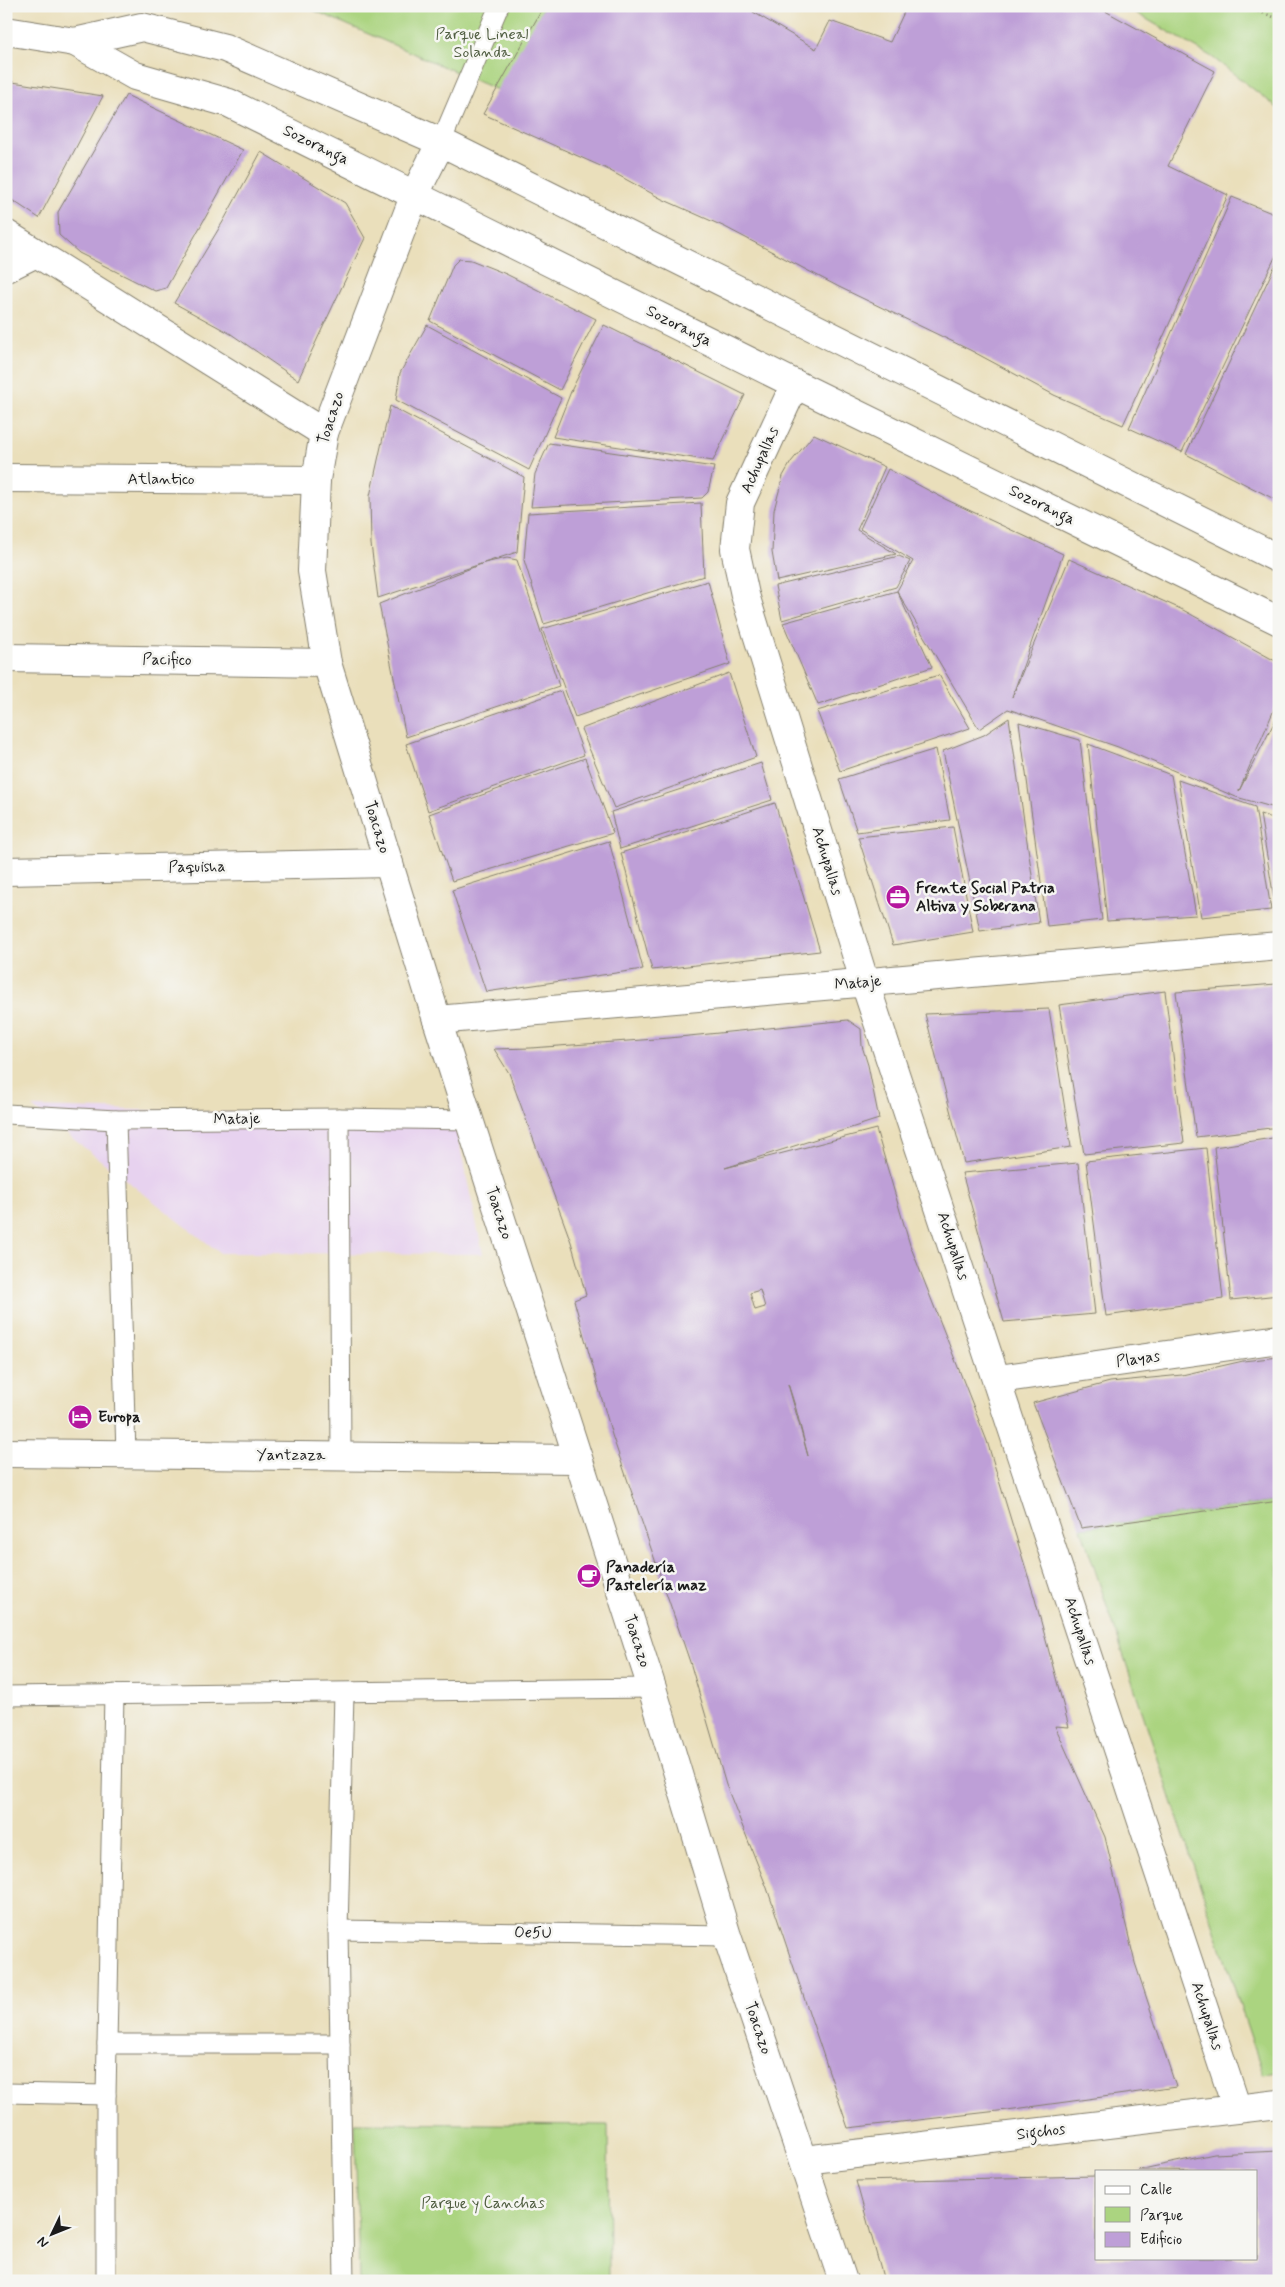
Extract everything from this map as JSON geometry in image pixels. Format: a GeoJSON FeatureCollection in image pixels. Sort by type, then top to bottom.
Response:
{"type":"FeatureCollection","features":[{"type":"Feature","properties":{"kind":"street","name":"Sozoranga"},"geometry":{"type":"LineString","coordinates":[[75,42],[142,27],[225,48],[441,142],[1279,559]]}},
{"type":"Feature","properties":{"kind":"street","name":"Sozoranga"},"geometry":{"type":"LineString","coordinates":[[6,31],[75,42],[135,76],[229,103],[416,194],[795,384],[1279,620]]}},
{"type":"Feature","properties":{"kind":"street","name":"Toacazo"},"geometry":{"type":"LineString","coordinates":[[441,142],[416,194],[324,433],[316,480],[312,571],[327,663],[437,1020],[652,1688],[727,1936],[804,2160],[843,2281]]}},
{"type":"Feature","properties":{"kind":"street"},"geometry":{"type":"LineString","coordinates":[[6,234],[324,433]]}},
{"type":"Feature","properties":{"kind":"street"},"geometry":{"type":"LineString","coordinates":[[6,268],[36,253]]}},
{"type":"Feature","properties":{"kind":"street","name":"Achupallas"},"geometry":{"type":"LineString","coordinates":[[795,384],[740,503],[735,548],[745,595],[865,982],[998,1380],[1237,2109]]}},
{"type":"Feature","properties":{"kind":"street","name":"Atlantico"},"geometry":{"type":"LineString","coordinates":[[6,478],[316,480]]}},
{"type":"Feature","properties":{"kind":"street","name":"Pacifico"},"geometry":{"type":"LineString","coordinates":[[6,658],[327,663]]}},
{"type":"Feature","properties":{"kind":"street","name":"Paquisha"},"geometry":{"type":"LineString","coordinates":[[6,871],[389,863]]}},
{"type":"Feature","properties":{"kind":"street","name":"Mataje"},"geometry":{"type":"LineString","coordinates":[[437,1020],[1279,946]]}},
{"type":"Feature","properties":{"kind":"street","name":"Playas"},"geometry":{"type":"LineString","coordinates":[[998,1380],[1279,1339]]}},
{"type":"Feature","properties":{"kind":"street","name":"Yantzaza"},"geometry":{"type":"LineString","coordinates":[[6,1452],[577,1458]]}},
{"type":"Feature","properties":{"kind":"street","name":"Sigchos"},"geometry":{"type":"LineString","coordinates":[[804,2160],[1279,2104]]}},
{"type":"Feature","properties":{"kind":"lane"},"geometry":{"type":"LineString","coordinates":[[441,142],[499,6]]}},
{"type":"Feature","properties":{"kind":"lane","name":"Mataje"},"geometry":{"type":"LineString","coordinates":[[6,1114],[116,1120],[339,1118],[469,1120]]}},
{"type":"Feature","properties":{"kind":"lane"},"geometry":{"type":"LineString","coordinates":[[339,1118],[341,1455]]}},
{"type":"Feature","properties":{"kind":"lane"},"geometry":{"type":"LineString","coordinates":[[116,1120],[126,1454]]}},
{"type":"Feature","properties":{"kind":"lane"},"geometry":{"type":"LineString","coordinates":[[6,1696],[652,1688]]}},
{"type":"Feature","properties":{"kind":"lane"},"geometry":{"type":"LineString","coordinates":[[344,1693],[338,1930],[344,2281]]}},
{"type":"Feature","properties":{"kind":"lane"},"geometry":{"type":"LineString","coordinates":[[106,2281],[106,2095],[114,1694]]}},
{"type":"Feature","properties":{"kind":"lane","name":"Oe5U"},"geometry":{"type":"LineString","coordinates":[[338,1930],[727,1936]]}},
{"type":"Feature","properties":{"kind":"lane"},"geometry":{"type":"LineString","coordinates":[[107,2044],[340,2044]]}},
{"type":"Feature","properties":{"kind":"lane"},"geometry":{"type":"LineString","coordinates":[[6,2093],[106,2095]]}},
{"type":"Feature","properties":{"kind":"path"},"geometry":{"type":"LineString","coordinates":[[1244,6],[1279,20]]}},
{"type":"Feature","properties":{"kind":"shaded area"},"geometry":{"type":"Polygon","coordinates":[[[32,1107],[454,1119],[483,1254],[220,1253],[32,1107]]]}},
{"type":"Feature","properties":{"kind":"green space","name":"Parque Lineal Solanda"},"geometry":{"type":"Polygon","coordinates":[[[304,6],[544,6],[502,92],[304,6]]]}},
{"type":"Feature","properties":{"kind":"green space"},"geometry":{"type":"Polygon","coordinates":[[[1124,6],[1279,6],[1279,109],[1212,57],[1124,6]]]}},
{"type":"Feature","properties":{"kind":"green space"},"geometry":{"type":"Polygon","coordinates":[[[1279,1501],[1279,2072],[1263,2074],[1081,1528],[1279,1501]]]}},
{"type":"Feature","properties":{"kind":"green space","name":"Parque y Canchas"},"geometry":{"type":"Polygon","coordinates":[[[355,2123],[608,2125],[609,2281],[359,2281],[355,2123]]]}},
{"type":"Feature","properties":{"kind":"building"},"geometry":{"type":"Polygon","coordinates":[[[544,6],[756,6],[753,12],[816,49],[830,21],[890,42],[907,6],[1096,6],[1215,71],[1168,166],[1228,195],[1123,425],[1054,395],[970,350],[839,287],[725,227],[662,199],[605,168],[483,114],[544,6]]]}},
{"type":"Feature","properties":{"kind":"building"},"geometry":{"type":"Polygon","coordinates":[[[6,81],[103,96],[39,218],[6,196],[6,81]]]}},
{"type":"Feature","properties":{"kind":"building"},"geometry":{"type":"Polygon","coordinates":[[[126,95],[243,150],[166,288],[155,291],[79,253],[59,235],[58,212],[126,95]]]}},
{"type":"Feature","properties":{"kind":"building"},"geometry":{"type":"Polygon","coordinates":[[[261,152],[345,203],[365,238],[298,380],[231,334],[174,303],[224,220],[261,152]]]}},
{"type":"Feature","properties":{"kind":"building"},"geometry":{"type":"Polygon","coordinates":[[[1232,197],[1279,216],[1279,249],[1182,452],[1129,428],[1232,197]]]}},
{"type":"Feature","properties":{"kind":"building"},"geometry":{"type":"Polygon","coordinates":[[[1279,257],[1279,500],[1278,501],[1186,454],[1279,257]]]}},
{"type":"Feature","properties":{"kind":"building"},"geometry":{"type":"Polygon","coordinates":[[[459,259],[471,260],[506,274],[596,319],[560,390],[430,321],[453,265],[459,259]]]}},
{"type":"Feature","properties":{"kind":"building"},"geometry":{"type":"Polygon","coordinates":[[[427,325],[561,398],[529,470],[396,400],[400,373],[427,325]]]}},
{"type":"Feature","properties":{"kind":"building"},"geometry":{"type":"Polygon","coordinates":[[[604,325],[745,395],[713,461],[553,437],[572,389],[604,325]]]}},
{"type":"Feature","properties":{"kind":"building"},"geometry":{"type":"Polygon","coordinates":[[[390,406],[524,477],[517,552],[378,598],[371,544],[370,496],[390,406]]]}},
{"type":"Feature","properties":{"kind":"building"},"geometry":{"type":"Polygon","coordinates":[[[814,434],[885,467],[857,530],[896,554],[777,581],[772,552],[774,510],[783,476],[791,462],[814,434]]]}},
{"type":"Feature","properties":{"kind":"building"},"geometry":{"type":"Polygon","coordinates":[[[549,443],[714,467],[708,492],[702,498],[531,507],[535,474],[549,443]]]}},
{"type":"Feature","properties":{"kind":"building"},"geometry":{"type":"Polygon","coordinates":[[[888,469],[945,499],[1063,554],[1012,697],[1069,559],[1183,610],[1279,663],[1279,698],[1239,791],[1279,713],[1279,809],[1236,797],[1118,747],[1008,709],[979,729],[897,591],[913,561],[860,529],[888,469]]]}},
{"type":"Feature","properties":{"kind":"building"},"geometry":{"type":"Polygon","coordinates":[[[701,503],[704,576],[544,624],[524,560],[528,513],[701,503]]]}},
{"type":"Feature","properties":{"kind":"building"},"geometry":{"type":"Polygon","coordinates":[[[899,556],[910,561],[896,587],[782,620],[775,586],[899,556]]]}},
{"type":"Feature","properties":{"kind":"building"},"geometry":{"type":"Polygon","coordinates":[[[507,558],[517,560],[559,686],[406,737],[379,604],[484,563],[507,558]]]}},
{"type":"Feature","properties":{"kind":"building"},"geometry":{"type":"Polygon","coordinates":[[[708,581],[730,664],[575,717],[542,629],[708,581]]]}},
{"type":"Feature","properties":{"kind":"building"},"geometry":{"type":"Polygon","coordinates":[[[897,591],[932,667],[818,705],[783,623],[897,591]]]}},
{"type":"Feature","properties":{"kind":"building"},"geometry":{"type":"Polygon","coordinates":[[[729,673],[756,757],[614,808],[581,729],[729,673]]]}},
{"type":"Feature","properties":{"kind":"building"},"geometry":{"type":"Polygon","coordinates":[[[939,675],[970,728],[840,771],[817,711],[939,675]]]}},
{"type":"Feature","properties":{"kind":"building"},"geometry":{"type":"Polygon","coordinates":[[[561,691],[584,755],[428,811],[406,744],[561,691]]]}},
{"type":"Feature","properties":{"kind":"building"},"geometry":{"type":"Polygon","coordinates":[[[1009,718],[1039,923],[980,931],[943,751],[984,735],[1009,718]]]}},
{"type":"Feature","properties":{"kind":"building"},"geometry":{"type":"Polygon","coordinates":[[[1019,722],[1080,740],[1102,920],[1047,926],[1019,722]]]}},
{"type":"Feature","properties":{"kind":"building"},"geometry":{"type":"Polygon","coordinates":[[[1088,744],[1171,775],[1196,915],[1107,921],[1088,744]]]}},
{"type":"Feature","properties":{"kind":"building"},"geometry":{"type":"Polygon","coordinates":[[[936,749],[950,820],[857,832],[839,779],[936,749]]]}},
{"type":"Feature","properties":{"kind":"building"},"geometry":{"type":"Polygon","coordinates":[[[585,758],[613,833],[452,881],[429,814],[585,758]]]}},
{"type":"Feature","properties":{"kind":"building"},"geometry":{"type":"Polygon","coordinates":[[[761,763],[772,800],[620,849],[611,812],[761,763]]]}},
{"type":"Feature","properties":{"kind":"building"},"geometry":{"type":"Polygon","coordinates":[[[1178,780],[1255,807],[1271,910],[1201,917],[1178,780]]]}},
{"type":"Feature","properties":{"kind":"building"},"geometry":{"type":"Polygon","coordinates":[[[775,803],[820,951],[652,970],[621,853],[775,803]]]}},
{"type":"Feature","properties":{"kind":"building"},"geometry":{"type":"Polygon","coordinates":[[[1260,814],[1279,820],[1279,911],[1276,911],[1260,814]]]}},
{"type":"Feature","properties":{"kind":"building"},"geometry":{"type":"Polygon","coordinates":[[[953,827],[973,932],[893,945],[858,837],[953,827]]]}},
{"type":"Feature","properties":{"kind":"building"},"geometry":{"type":"Polygon","coordinates":[[[609,841],[643,969],[486,992],[452,890],[609,841]]]}},
{"type":"Feature","properties":{"kind":"building"},"geometry":{"type":"Polygon","coordinates":[[[1276,984],[1279,1002],[1279,1127],[1196,1137],[1176,992],[1276,984]]]}},
{"type":"Feature","properties":{"kind":"building"},"geometry":{"type":"Polygon","coordinates":[[[1165,991],[1184,1143],[1084,1154],[1059,1005],[1165,991]]]}},
{"type":"Feature","properties":{"kind":"building"},"geometry":{"type":"Polygon","coordinates":[[[1049,1009],[1071,1147],[964,1163],[925,1014],[1049,1009]]]}},
{"type":"Feature","properties":{"kind":"building"},"geometry":{"type":"Polygon","coordinates":[[[848,1020],[861,1029],[862,1046],[868,1065],[879,1119],[725,1168],[876,1129],[910,1245],[987,1441],[1035,1599],[1069,1727],[1055,1726],[1105,1837],[1135,1963],[1176,2087],[1007,2110],[848,2128],[767,1888],[726,1785],[690,1662],[612,1435],[574,1300],[586,1295],[571,1242],[509,1073],[494,1049],[669,1038],[848,1020]],[[760,1290],[750,1293],[755,1310],[765,1307],[760,1290]],[[788,1384],[808,1456],[796,1409],[788,1384]]]}},
{"type":"Feature","properties":{"kind":"building"},"geometry":{"type":"Polygon","coordinates":[[[1279,1137],[1279,1295],[1231,1300],[1214,1147],[1279,1137]]]}},
{"type":"Feature","properties":{"kind":"building"},"geometry":{"type":"Polygon","coordinates":[[[1206,1148],[1223,1299],[1106,1316],[1086,1161],[1206,1148]]]}},
{"type":"Feature","properties":{"kind":"building"},"geometry":{"type":"Polygon","coordinates":[[[1078,1163],[1095,1314],[1004,1322],[962,1173],[1078,1163]]]}},
{"type":"Feature","properties":{"kind":"building"},"geometry":{"type":"Polygon","coordinates":[[[1279,1357],[1279,1501],[1081,1528],[1033,1403],[1110,1382],[1182,1375],[1243,1361],[1279,1357]]]}},
{"type":"Feature","properties":{"kind":"building"},"geometry":{"type":"Polygon","coordinates":[[[1279,2151],[1279,2281],[884,2281],[856,2181],[1095,2176],[1095,2260],[1258,2260],[1258,2170],[1138,2170],[1214,2154],[1279,2151]]]}},
{"type":"Feature","properties":{"kind":"place","name":"Frente Social Patria Altiva y Soberana"},"geometry":{"type":"Point","coordinates":[898,897]}},
{"type":"Feature","properties":{"kind":"place","name":"Europa"},"geometry":{"type":"Point","coordinates":[80,1417]}},
{"type":"Feature","properties":{"kind":"place","name":"Panadería Pastelería maz"},"geometry":{"type":"Point","coordinates":[589,1576]}}]}
